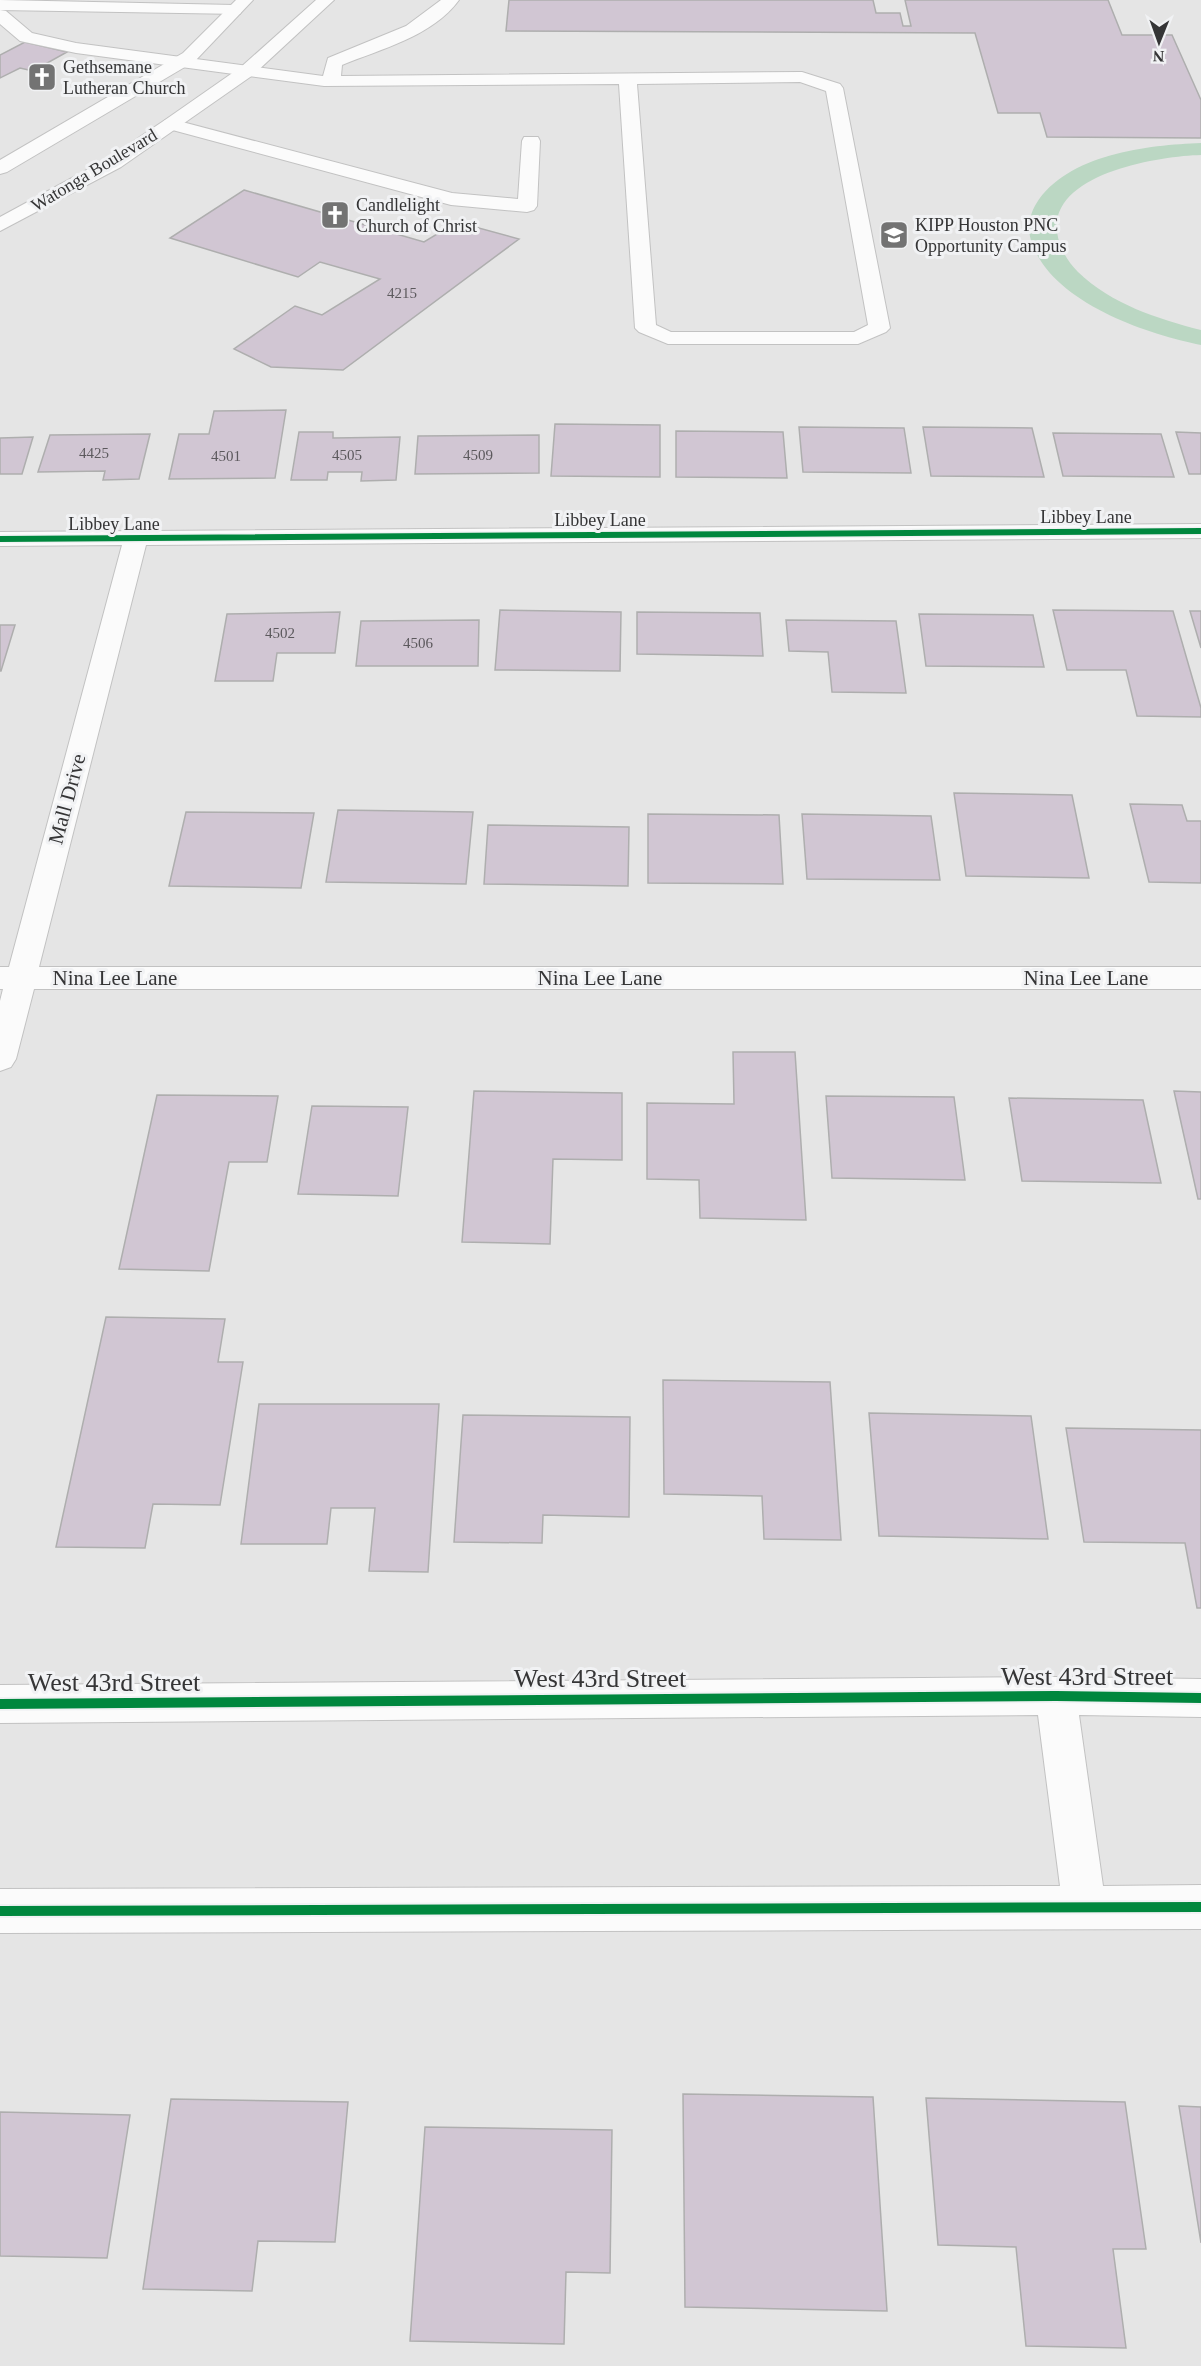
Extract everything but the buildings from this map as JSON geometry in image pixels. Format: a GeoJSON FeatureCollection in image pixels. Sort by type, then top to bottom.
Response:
{"type":"FeatureCollection","features":[{"type":"Feature","properties":{"kind":"main road","name":"Watonga Boulevard"},"geometry":{"type":"LineString","coordinates":[[0,225],[114,163],[171,124],[247,71],[326,0]]}},
{"type":"Feature","properties":{"kind":"main road"},"geometry":{"type":"LineString","coordinates":[[332,81],[334,62],[425,22],[451,0]]}},
{"type":"Feature","properties":{"kind":"main road"},"geometry":{"type":"LineString","coordinates":[[0,5],[240,5]]}},
{"type":"Feature","properties":{"kind":"main road"},"geometry":{"type":"LineString","coordinates":[[0,168],[189,57],[240,5]]}},
{"type":"Feature","properties":{"kind":"main road"},"geometry":{"type":"LineString","coordinates":[[0,15],[26,37],[76,48],[332,81],[802,77],[834,88],[879,328],[858,338],[668,338],[646,328],[628,79]]}},
{"type":"Feature","properties":{"kind":"main road"},"geometry":{"type":"LineString","coordinates":[[171,124],[451,199],[527,206],[531,141]]}},
{"type":"Feature","properties":{"kind":"main road","name":"Libbey Lane"},"geometry":{"type":"LineString","coordinates":[[0,539],[1201,531]]}},
{"type":"Feature","properties":{"kind":"main road","name":"Mall Drive"},"geometry":{"type":"LineString","coordinates":[[0,1059],[10,978],[136,539]]}},
{"type":"Feature","properties":{"kind":"main road","name":"Nina Lee Lane"},"geometry":{"type":"LineString","coordinates":[[10,978],[1201,978]]}},
{"type":"Feature","properties":{"kind":"main road"},"geometry":{"type":"LineString","coordinates":[[1056,1696],[1084,1907]]}},
{"type":"Feature","properties":{"kind":"main road","name":"West 43rd Street"},"geometry":{"type":"LineString","coordinates":[[0,1704],[1056,1696],[1201,1698]]}},
{"type":"Feature","properties":{"kind":"main road"},"geometry":{"type":"LineString","coordinates":[[0,1911],[1201,1907]]}},
{"type":"Feature","properties":{"kind":"green space"},"geometry":{"type":"Polygon","coordinates":[[[1201,143],[1201,155],[1136,164],[1089,182],[1071,195],[1059,212],[1057,232],[1067,258],[1091,283],[1120,302],[1136,309],[1201,330],[1201,345],[1154,333],[1103,312],[1080,298],[1059,282],[1043,264],[1030,238],[1029,228],[1030,218],[1036,204],[1050,187],[1067,174],[1088,163],[1134,150],[1201,143]]]}},
{"type":"Feature","properties":{"kind":"cycle path"},"geometry":{"type":"LineString","coordinates":[[0,539],[1201,531]]}},
{"type":"Feature","properties":{"kind":"cycle path"},"geometry":{"type":"LineString","coordinates":[[0,1704],[1056,1696],[1201,1698]]}},
{"type":"Feature","properties":{"kind":"cycle path"},"geometry":{"type":"LineString","coordinates":[[0,1911],[1201,1907]]}},
{"type":"Feature","properties":{"kind":"place","name":"Gethsemane Lutheran Church"},"geometry":{"type":"Point","coordinates":[42,77]}},
{"type":"Feature","properties":{"kind":"place","name":"Candlelight Church of Christ"},"geometry":{"type":"Point","coordinates":[335,215]}},
{"type":"Feature","properties":{"kind":"place","name":"KIPP Houston PNC Opportunity Campus"},"geometry":{"type":"Point","coordinates":[894,235]}}]}
